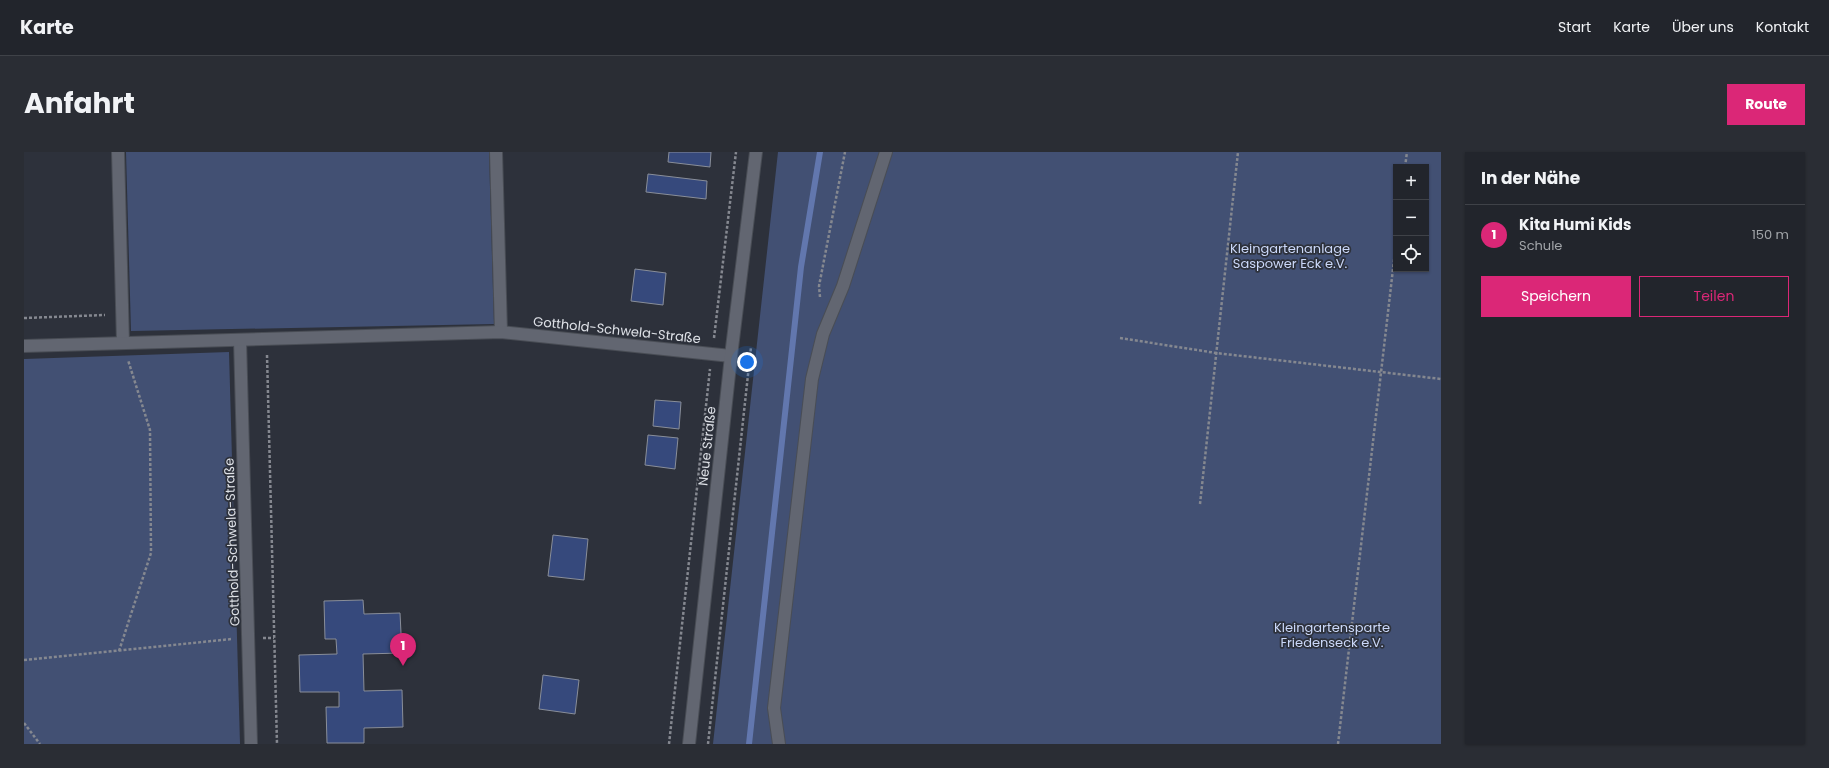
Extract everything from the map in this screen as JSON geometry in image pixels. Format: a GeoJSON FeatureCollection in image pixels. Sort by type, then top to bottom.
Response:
{"type":"FeatureCollection","features":[{"type":"Feature","properties":{"kind":"street"},"geometry":{"type":"LineString","coordinates":[[118,152],[123,343]]}},
{"type":"Feature","properties":{"kind":"street"},"geometry":{"type":"LineString","coordinates":[[496,152],[501,332]]}},
{"type":"Feature","properties":{"kind":"street","name":"Neue Straße"},"geometry":{"type":"LineString","coordinates":[[689,744],[731,356],[756,152]]}},
{"type":"Feature","properties":{"kind":"street"},"geometry":{"type":"LineString","coordinates":[[779,744],[774,708],[812,379],[823,334],[843,286],[886,152]]}},
{"type":"Feature","properties":{"kind":"street","name":"Gotthold-Schwela-Straße"},"geometry":{"type":"LineString","coordinates":[[24,346],[501,332],[731,356]]}},
{"type":"Feature","properties":{"kind":"street","name":"Gotthold-Schwela-Straße"},"geometry":{"type":"LineString","coordinates":[[240,340],[251,744]]}},
{"type":"Feature","properties":{"kind":"path"},"geometry":{"type":"LineString","coordinates":[[669,744],[736,152]]}},
{"type":"Feature","properties":{"kind":"path"},"geometry":{"type":"LineString","coordinates":[[820,299],[819,286],[845,152]]}},
{"type":"Feature","properties":{"kind":"path"},"geometry":{"type":"LineString","coordinates":[[1200,504],[1238,152]]}},
{"type":"Feature","properties":{"kind":"path"},"geometry":{"type":"LineString","coordinates":[[1405,164],[1407,152]]}},
{"type":"Feature","properties":{"kind":"path"},"geometry":{"type":"LineString","coordinates":[[1338,744],[1393,266]]}},
{"type":"Feature","properties":{"kind":"path"},"geometry":{"type":"LineString","coordinates":[[24,318],[122,315]]}},
{"type":"Feature","properties":{"kind":"path"},"geometry":{"type":"LineString","coordinates":[[1120,338],[1216,353],[1441,379]]}},
{"type":"Feature","properties":{"kind":"path"},"geometry":{"type":"LineString","coordinates":[[267,339],[277,744]]}},
{"type":"Feature","properties":{"kind":"path"},"geometry":{"type":"LineString","coordinates":[[708,744],[751,342]]}},
{"type":"Feature","properties":{"kind":"path"},"geometry":{"type":"LineString","coordinates":[[119,651],[151,553],[150,430],[123,343]]}},
{"type":"Feature","properties":{"kind":"path"},"geometry":{"type":"LineString","coordinates":[[24,660],[248,637],[274,638]]}},
{"type":"Feature","properties":{"kind":"path"},"geometry":{"type":"LineString","coordinates":[[24,723],[40,744]]}},
{"type":"Feature","properties":{"kind":"green space"},"geometry":{"type":"Polygon","coordinates":[[[126,152],[489,152],[494,324],[131,331],[126,152]]]}},
{"type":"Feature","properties":{"kind":"green space"},"geometry":{"type":"Polygon","coordinates":[[[778,152],[1441,152],[1441,744],[713,744],[778,152]]]}},
{"type":"Feature","properties":{"kind":"green space"},"geometry":{"type":"Polygon","coordinates":[[[229,352],[240,744],[24,744],[24,359],[229,352]]]}},
{"type":"Feature","properties":{"kind":"building"},"geometry":{"type":"Polygon","coordinates":[[[669,152],[711,152],[710,167],[668,162],[669,152]]]}},
{"type":"Feature","properties":{"kind":"building"},"geometry":{"type":"Polygon","coordinates":[[[648,174],[707,181],[706,199],[646,192],[648,174]]]}},
{"type":"Feature","properties":{"kind":"building"},"geometry":{"type":"Polygon","coordinates":[[[635,269],[666,273],[663,305],[631,301],[635,269]]]}},
{"type":"Feature","properties":{"kind":"building"},"geometry":{"type":"Polygon","coordinates":[[[655,400],[681,402],[679,429],[653,426],[655,400]]]}},
{"type":"Feature","properties":{"kind":"building"},"geometry":{"type":"Polygon","coordinates":[[[648,435],[678,438],[675,469],[645,465],[648,435]]]}},
{"type":"Feature","properties":{"kind":"building"},"geometry":{"type":"Polygon","coordinates":[[[553,535],[588,539],[584,580],[548,576],[553,535]]]}},
{"type":"Feature","properties":{"kind":"building"},"geometry":{"type":"Polygon","coordinates":[[[363,600],[364,614],[400,613],[402,653],[363,654],[364,691],[402,690],[403,727],[364,728],[364,743],[327,743],[326,707],[339,707],[339,692],[300,692],[299,655],[337,654],[336,639],[325,639],[324,601],[363,600]]]}},
{"type":"Feature","properties":{"kind":"building"},"geometry":{"type":"Polygon","coordinates":[[[543,675],[579,680],[575,714],[539,709],[543,675]]]}},
{"type":"Feature","properties":{"kind":"waterway"},"geometry":{"type":"LineString","coordinates":[[749,744],[801,267],[820,152]]}},
{"type":"Feature","properties":{"kind":"place","name":"Kita Humi Kids"},"geometry":{"type":"Point","coordinates":[403,666]}},
{"type":"Feature","properties":{"kind":"park label","name":"Kleingartenanlage Saspower Eck e.V."},"geometry":{"type":"Point","coordinates":[1290,256]}},
{"type":"Feature","properties":{"kind":"park label","name":"Kleingartensparte Friedenseck e.V."},"geometry":{"type":"Point","coordinates":[1332,634]}}]}
